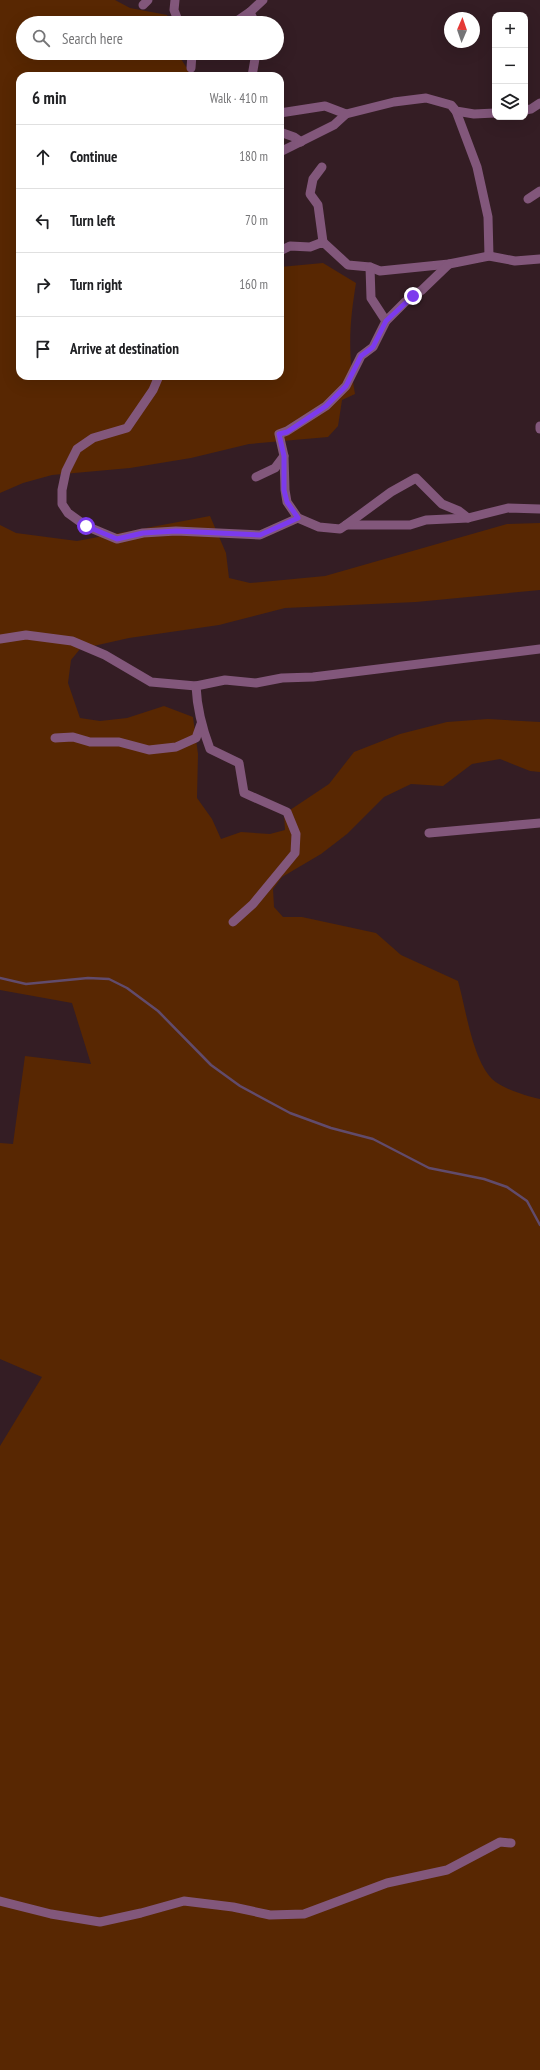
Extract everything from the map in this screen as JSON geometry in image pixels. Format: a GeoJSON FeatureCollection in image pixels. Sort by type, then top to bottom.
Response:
{"type":"FeatureCollection","features":[{"type":"Feature","properties":{"kind":"street"},"geometry":{"type":"LineString","coordinates":[[174,0],[174,10],[176,16]]}},
{"type":"Feature","properties":{"kind":"street"},"geometry":{"type":"LineString","coordinates":[[244,16],[263,0]]}},
{"type":"Feature","properties":{"kind":"street"},"geometry":{"type":"LineString","coordinates":[[250,12],[252,16]]}},
{"type":"Feature","properties":{"kind":"street"},"geometry":{"type":"LineString","coordinates":[[191,68],[192,60]]}},
{"type":"Feature","properties":{"kind":"street"},"geometry":{"type":"LineString","coordinates":[[253,72],[255,60]]}},
{"type":"Feature","properties":{"kind":"street"},"geometry":{"type":"LineString","coordinates":[[284,150],[334,124],[346,114],[394,102],[426,98],[451,105],[456,111],[477,167],[488,217],[489,256]]}},
{"type":"Feature","properties":{"kind":"street"},"geometry":{"type":"LineString","coordinates":[[528,110],[540,103]]}},
{"type":"Feature","properties":{"kind":"street"},"geometry":{"type":"LineString","coordinates":[[284,112],[325,106],[346,114]]}},
{"type":"Feature","properties":{"kind":"street"},"geometry":{"type":"LineString","coordinates":[[456,111],[474,114],[492,112]]}},
{"type":"Feature","properties":{"kind":"street"},"geometry":{"type":"LineString","coordinates":[[284,133],[294,137],[300,142]]}},
{"type":"Feature","properties":{"kind":"street"},"geometry":{"type":"LineString","coordinates":[[322,167],[313,180],[310,194],[318,205],[323,242],[348,264],[380,271],[449,264],[489,256],[515,261],[540,259]]}},
{"type":"Feature","properties":{"kind":"street"},"geometry":{"type":"LineString","coordinates":[[528,199],[540,191]]}},
{"type":"Feature","properties":{"kind":"street"},"geometry":{"type":"LineString","coordinates":[[284,249],[290,246],[310,247],[323,242]]}},
{"type":"Feature","properties":{"kind":"street"},"geometry":{"type":"LineString","coordinates":[[449,264],[422,290],[405,302],[386,321],[373,347],[361,356],[346,386],[326,406],[287,432],[279,434],[284,456],[287,502],[298,518],[319,527],[340,529],[391,492],[416,478],[442,504],[459,511],[468,518]]}},
{"type":"Feature","properties":{"kind":"street"},"geometry":{"type":"LineString","coordinates":[[370,268],[371,298],[386,321]]}},
{"type":"Feature","properties":{"kind":"street"},"geometry":{"type":"LineString","coordinates":[[157,380],[153,390],[127,428],[93,438],[77,449],[66,471],[62,490],[62,504],[68,513],[86,526],[117,539],[143,533],[176,531],[260,535],[298,518]]}},
{"type":"Feature","properties":{"kind":"street"},"geometry":{"type":"LineString","coordinates":[[256,477],[275,468],[284,456]]}},
{"type":"Feature","properties":{"kind":"street"},"geometry":{"type":"LineString","coordinates":[[346,525],[410,525],[426,520],[468,518],[508,508],[540,509]]}},
{"type":"Feature","properties":{"kind":"street"},"geometry":{"type":"LineString","coordinates":[[0,639],[26,635],[72,641],[105,655],[151,682],[196,686],[225,680],[256,683],[282,678],[321,676],[540,650]]}},
{"type":"Feature","properties":{"kind":"street"},"geometry":{"type":"LineString","coordinates":[[196,686],[197,705],[201,724],[210,749],[239,763],[244,793],[287,812],[296,834],[295,853],[253,904],[233,922]]}},
{"type":"Feature","properties":{"kind":"street"},"geometry":{"type":"LineString","coordinates":[[55,738],[73,737],[90,742],[119,742],[149,750],[176,746],[196,738],[201,724]]}},
{"type":"Feature","properties":{"kind":"street"},"geometry":{"type":"LineString","coordinates":[[429,833],[540,823]]}},
{"type":"Feature","properties":{"kind":"street"},"geometry":{"type":"LineString","coordinates":[[0,1901],[51,1914],[100,1922],[141,1913],[184,1900],[233,1907],[270,1915],[304,1914],[387,1883],[447,1870],[500,1842],[511,1843]]}},
{"type":"Feature","properties":{"kind":"shaded area"},"geometry":{"type":"Polygon","coordinates":[[[0,0],[115,0],[130,8],[167,15],[16,16],[16,60],[182,60],[189,72],[16,72],[16,380],[284,380],[284,267],[323,263],[356,283],[350,339],[351,365],[355,394],[342,400],[338,426],[328,437],[249,444],[191,458],[130,468],[52,475],[23,483],[0,493],[0,0]]]}},
{"type":"Feature","properties":{"kind":"shaded area"},"geometry":{"type":"Polygon","coordinates":[[[210,516],[226,553],[229,578],[250,583],[325,576],[507,524],[540,523],[540,590],[416,602],[285,608],[219,625],[129,638],[80,649],[71,660],[68,683],[80,718],[100,721],[127,718],[164,706],[193,717],[198,754],[197,798],[212,819],[221,839],[241,832],[270,834],[285,830],[284,814],[329,784],[354,752],[400,734],[447,722],[488,719],[540,722],[540,772],[530,771],[500,759],[472,764],[443,786],[411,784],[384,797],[347,834],[321,854],[282,877],[273,889],[274,907],[283,917],[302,917],[376,933],[401,955],[458,981],[470,1033],[479,1059],[485,1070],[492,1079],[502,1086],[540,1099],[540,2070],[0,2070],[0,1446],[42,1377],[0,1359],[0,1143],[13,1144],[25,1056],[91,1064],[72,1003],[0,990],[0,525],[16,533],[77,541],[210,516]]]}},
{"type":"Feature","properties":{"kind":"waterway"},"geometry":{"type":"LineString","coordinates":[[0,978],[26,984],[88,978],[109,979],[127,988],[158,1011],[211,1065],[240,1086],[290,1113],[331,1128],[373,1139],[429,1168],[484,1179],[507,1187],[527,1201],[540,1225]]}},
{"type":"Feature","properties":{"kind":"route"},"geometry":{"type":"LineString","coordinates":[[86,526],[117,539],[143,533],[176,531],[202,534],[260,535],[298,518],[287,502],[284,490],[284,456],[279,434],[287,432],[326,406],[346,386],[361,356],[373,347],[386,321],[413,296]]}}]}
